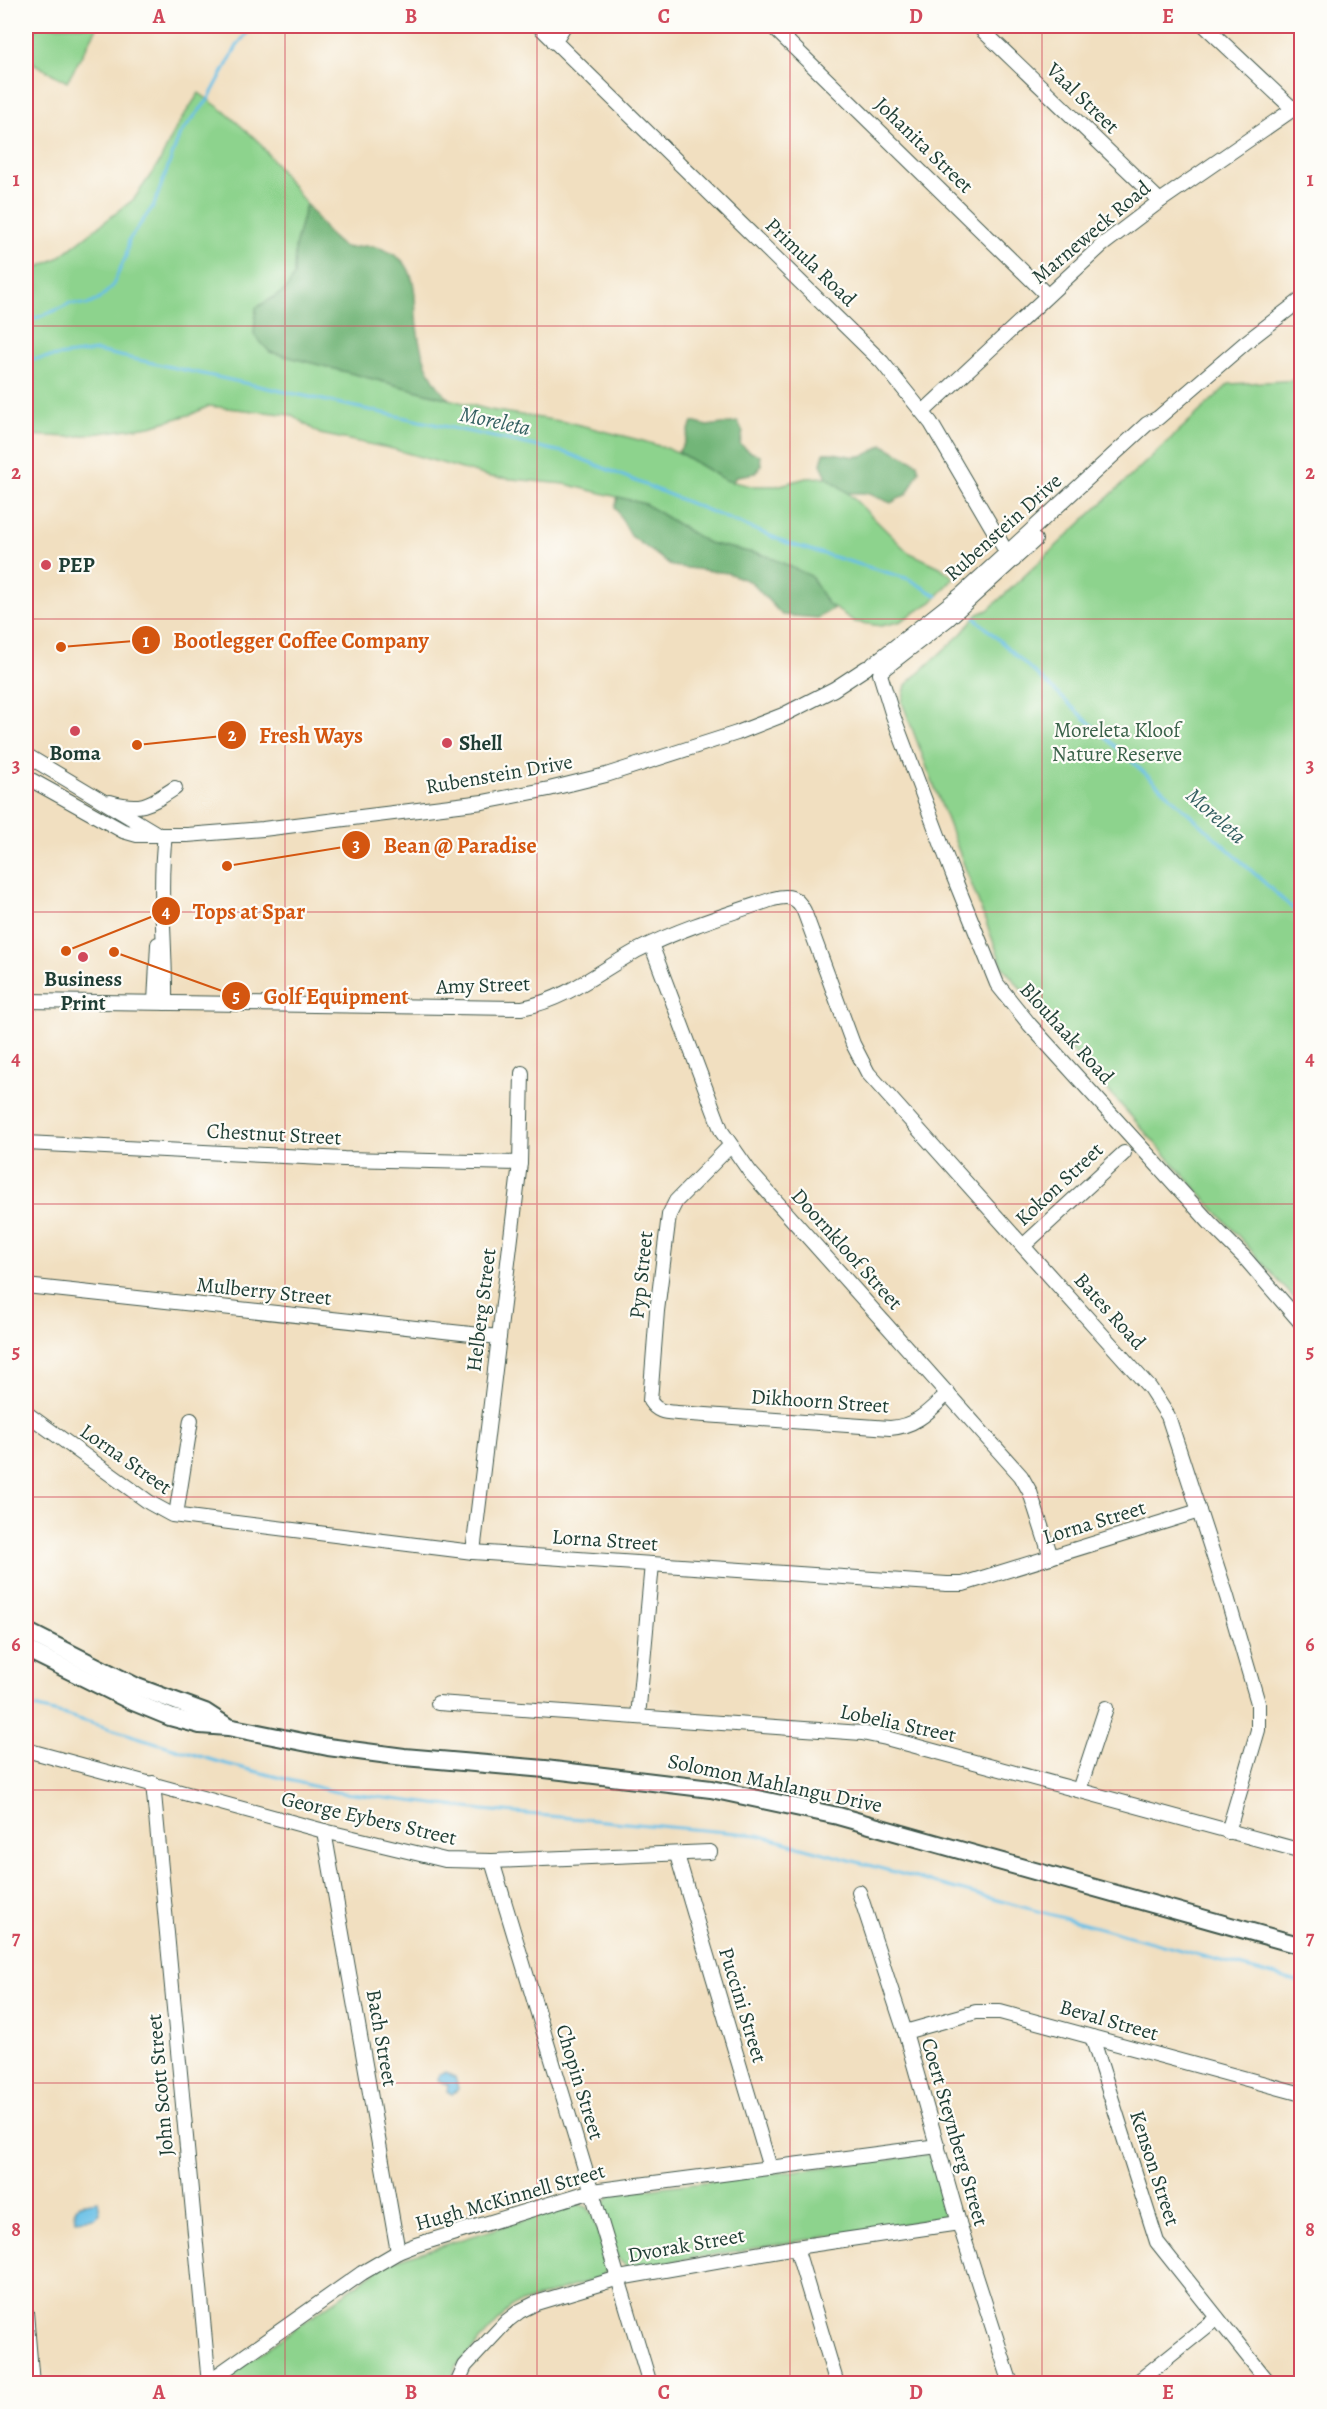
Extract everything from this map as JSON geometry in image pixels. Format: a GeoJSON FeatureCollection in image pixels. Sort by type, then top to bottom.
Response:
{"type":"FeatureCollection","features":[{"type":"Feature","properties":{"kind":"main road","name":"Solomon Mahlangu Drive"},"geometry":{"type":"LineString","coordinates":[[26,1631],[137,1688],[205,1713],[228,1727]]}},
{"type":"Feature","properties":{"kind":"main road","name":"Solomon Mahlangu Drive"},"geometry":{"type":"LineString","coordinates":[[26,1649],[91,1682],[170,1717],[200,1725],[228,1727],[328,1747],[404,1757],[545,1768],[723,1792],[838,1816],[1302,1946]]}},
{"type":"Feature","properties":{"kind":"street","name":"Primula Road"},"geometry":{"type":"LineString","coordinates":[[539,26],[863,342],[896,377],[923,412],[1010,556]]}},
{"type":"Feature","properties":{"kind":"street"},"geometry":{"type":"LineString","coordinates":[[554,42],[564,26]]}},
{"type":"Feature","properties":{"kind":"street","name":"Johanita Street"},"geometry":{"type":"LineString","coordinates":[[772,26],[1047,295]]}},
{"type":"Feature","properties":{"kind":"street","name":"Vaal Street"},"geometry":{"type":"LineString","coordinates":[[978,26],[1160,201]]}},
{"type":"Feature","properties":{"kind":"street"},"geometry":{"type":"LineString","coordinates":[[1205,26],[1297,106]]}},
{"type":"Feature","properties":{"kind":"street","name":"Marneweck Road"},"geometry":{"type":"LineString","coordinates":[[923,412],[1101,246],[1160,201],[1297,106]]}},
{"type":"Feature","properties":{"kind":"street","name":"Rubenstein Drive"},"geometry":{"type":"LineString","coordinates":[[26,777],[123,831],[137,835],[263,829],[483,802],[549,789],[638,765],[737,733],[783,715],[873,672],[939,613],[1010,556],[1147,424],[1158,418],[1245,343],[1299,304]]}},
{"type":"Feature","properties":{"kind":"street","name":"Blouhaak Road"},"geometry":{"type":"LineString","coordinates":[[873,672],[892,713],[992,973],[1002,990],[1037,1033],[1210,1223],[1244,1257],[1302,1324]]}},
{"type":"Feature","properties":{"kind":"street"},"geometry":{"type":"LineString","coordinates":[[26,755],[161,834],[162,933],[166,962],[160,1003]]}},
{"type":"Feature","properties":{"kind":"street"},"geometry":{"type":"LineString","coordinates":[[96,798],[138,807],[150,804],[175,788]]}},
{"type":"Feature","properties":{"kind":"street","name":"Bates Road"},"geometry":{"type":"LineString","coordinates":[[773,899],[786,896],[794,898],[800,904],[853,1044],[868,1073],[1161,1401],[1168,1416],[1227,1597],[1258,1703],[1260,1716],[1254,1746],[1228,1832]]}},
{"type":"Feature","properties":{"kind":"street","name":"Amy Street"},"geometry":{"type":"LineString","coordinates":[[26,1000],[522,1008],[542,1004],[561,996],[651,944],[773,899]]}},
{"type":"Feature","properties":{"kind":"street","name":"Doornkloof Street"},"geometry":{"type":"LineString","coordinates":[[651,944],[722,1132],[730,1146],[750,1172],[1021,1476],[1030,1492],[1051,1557]]}},
{"type":"Feature","properties":{"kind":"street","name":"Helberg Street"},"geometry":{"type":"LineString","coordinates":[[473,1552],[520,1163],[522,1073]]}},
{"type":"Feature","properties":{"kind":"street","name":"Chestnut Street"},"geometry":{"type":"LineString","coordinates":[[26,1143],[344,1159],[520,1163]]}},
{"type":"Feature","properties":{"kind":"street","name":"Pyp Street"},"geometry":{"type":"LineString","coordinates":[[677,1413],[658,1410],[651,1401],[657,1311],[669,1215],[676,1201],[730,1146]]}},
{"type":"Feature","properties":{"kind":"street","name":"Kokon Street"},"geometry":{"type":"LineString","coordinates":[[1023,1246],[1124,1153]]}},
{"type":"Feature","properties":{"kind":"street","name":"Mulberry Street"},"geometry":{"type":"LineString","coordinates":[[26,1286],[499,1337]]}},
{"type":"Feature","properties":{"kind":"street","name":"Dikhoorn Street"},"geometry":{"type":"LineString","coordinates":[[677,1413],[890,1428],[904,1427],[913,1423],[948,1393]]}},
{"type":"Feature","properties":{"kind":"street","name":"Lorna Street"},"geometry":{"type":"LineString","coordinates":[[28,1415],[162,1511],[176,1515],[473,1552],[947,1584],[977,1581],[1198,1511]]}},
{"type":"Feature","properties":{"kind":"street"},"geometry":{"type":"LineString","coordinates":[[176,1515],[191,1420]]}},
{"type":"Feature","properties":{"kind":"street"},"geometry":{"type":"LineString","coordinates":[[638,1717],[651,1564]]}},
{"type":"Feature","properties":{"kind":"street","name":"Lobelia Street"},"geometry":{"type":"LineString","coordinates":[[438,1703],[862,1733],[1302,1851]]}},
{"type":"Feature","properties":{"kind":"street"},"geometry":{"type":"LineString","coordinates":[[1079,1790],[1106,1708]]}},
{"type":"Feature","properties":{"kind":"street","name":"George Eybers Street"},"geometry":{"type":"LineString","coordinates":[[26,1750],[435,1859],[492,1861],[710,1852]]}},
{"type":"Feature","properties":{"kind":"street","name":"John Scott Street"},"geometry":{"type":"LineString","coordinates":[[153,1783],[208,2383]]}},
{"type":"Feature","properties":{"kind":"street","name":"Bach Street"},"geometry":{"type":"LineString","coordinates":[[324,1831],[398,2252]]}},
{"type":"Feature","properties":{"kind":"street","name":"Puccini Street"},"geometry":{"type":"LineString","coordinates":[[677,1855],[770,2168]]}},
{"type":"Feature","properties":{"kind":"street","name":"Chopin Street"},"geometry":{"type":"LineString","coordinates":[[492,1861],[650,2384]]}},
{"type":"Feature","properties":{"kind":"street","name":"Coert Steynberg Street"},"geometry":{"type":"LineString","coordinates":[[859,1892],[905,2032],[959,2223],[1011,2384]]}},
{"type":"Feature","properties":{"kind":"street","name":"Beval Street"},"geometry":{"type":"LineString","coordinates":[[905,2032],[976,2012],[991,2011],[1012,2014],[1302,2094]]}},
{"type":"Feature","properties":{"kind":"street","name":"Kenson Street"},"geometry":{"type":"LineString","coordinates":[[1092,2037],[1154,2235],[1164,2252],[1270,2384]]}},
{"type":"Feature","properties":{"kind":"street","name":"Hugh McKinnell Street"},"geometry":{"type":"LineString","coordinates":[[208,2383],[352,2280],[398,2252],[591,2191],[938,2146]]}},
{"type":"Feature","properties":{"kind":"street","name":"Dvorak Street"},"geometry":{"type":"LineString","coordinates":[[457,2384],[465,2366],[507,2321],[520,2311],[537,2303],[619,2278],[796,2247],[959,2223]]}},
{"type":"Feature","properties":{"kind":"street"},"geometry":{"type":"LineString","coordinates":[[796,2247],[837,2384]]}},
{"type":"Feature","properties":{"kind":"street"},"geometry":{"type":"LineString","coordinates":[[26,2312],[32,2384]]}},
{"type":"Feature","properties":{"kind":"street"},"geometry":{"type":"LineString","coordinates":[[1135,2384],[1217,2318]]}},
{"type":"Feature","properties":{"kind":"green space"},"geometry":{"type":"Polygon","coordinates":[[[37,26],[98,26],[67,82],[26,59],[26,47],[37,26]]]}},
{"type":"Feature","properties":{"kind":"green space"},"geometry":{"type":"Polygon","coordinates":[[[199,93],[224,111],[258,141],[306,204],[295,247],[294,276],[286,290],[256,308],[271,352],[490,410],[572,423],[643,441],[678,452],[725,480],[751,486],[777,486],[806,478],[827,477],[848,493],[908,552],[940,567],[954,578],[932,602],[899,622],[881,626],[855,622],[827,603],[810,576],[767,556],[708,543],[645,504],[565,484],[490,477],[393,449],[320,434],[292,415],[209,406],[192,414],[150,426],[71,437],[26,435],[26,273],[58,258],[134,199],[159,163],[177,126],[199,93]]]}},
{"type":"Feature","properties":{"kind":"green space"},"geometry":{"type":"Polygon","coordinates":[[[306,204],[327,232],[342,246],[380,248],[404,263],[414,285],[421,350],[434,381],[449,399],[270,352],[254,335],[256,308],[286,290],[294,276],[295,247],[306,204]]]}},
{"type":"Feature","properties":{"kind":"green space","name":"Moreleta Kloof Nature Reserve"},"geometry":{"type":"Polygon","coordinates":[[[1302,380],[1301,1306],[1070,1048],[1003,967],[902,702],[906,685],[962,633],[978,614],[988,610],[1229,384],[1302,380]]]}},
{"type":"Feature","properties":{"kind":"green space"},"geometry":{"type":"Polygon","coordinates":[[[692,422],[707,426],[738,422],[743,432],[740,444],[750,452],[760,455],[761,465],[756,473],[737,476],[732,482],[678,452],[684,444],[692,422]]]}},
{"type":"Feature","properties":{"kind":"green space"},"geometry":{"type":"Polygon","coordinates":[[[883,445],[917,463],[919,471],[907,494],[891,503],[867,493],[848,493],[827,477],[821,464],[824,453],[860,456],[883,445]]]}},
{"type":"Feature","properties":{"kind":"green space"},"geometry":{"type":"Polygon","coordinates":[[[618,497],[645,504],[708,543],[767,556],[811,576],[827,603],[834,608],[818,618],[782,615],[751,582],[728,573],[672,566],[631,536],[615,507],[618,497]]]}},
{"type":"Feature","properties":{"kind":"green space"},"geometry":{"type":"Polygon","coordinates":[[[925,2155],[937,2162],[949,2208],[940,2218],[634,2268],[627,2267],[618,2259],[602,2206],[612,2193],[925,2155]]]}},
{"type":"Feature","properties":{"kind":"green space"},"geometry":{"type":"Polygon","coordinates":[[[575,2204],[587,2207],[593,2215],[608,2267],[602,2277],[512,2306],[455,2368],[451,2383],[217,2384],[387,2263],[575,2204]]]}},
{"type":"Feature","properties":{"kind":"water"},"geometry":{"type":"Polygon","coordinates":[[[446,2072],[455,2077],[458,2089],[452,2094],[447,2091],[448,2085],[438,2080],[439,2074],[446,2072]]]}},
{"type":"Feature","properties":{"kind":"water"},"geometry":{"type":"Polygon","coordinates":[[[98,2201],[100,2212],[95,2218],[76,2220],[75,2210],[79,2204],[98,2201]]]}},
{"type":"Feature","properties":{"kind":"waterway"},"geometry":{"type":"LineString","coordinates":[[26,322],[70,303],[87,305],[98,300],[112,287],[126,256],[129,240],[154,205],[180,134],[208,100],[238,44],[253,26]]}},
{"type":"Feature","properties":{"kind":"waterway","name":"Moreleta"},"geometry":{"type":"LineString","coordinates":[[26,360],[97,351],[567,453],[790,544],[909,579],[937,596]]}},
{"type":"Feature","properties":{"kind":"waterway","name":"Moreleta"},"geometry":{"type":"LineString","coordinates":[[975,618],[1302,917]]}},
{"type":"Feature","properties":{"kind":"waterway"},"geometry":{"type":"LineString","coordinates":[[26,1705],[219,1762],[336,1792],[483,1810],[758,1835],[1302,1983]]}},
{"type":"Feature","properties":{"kind":"place","name":"PEP"},"geometry":{"type":"Point","coordinates":[46,565]}},
{"type":"Feature","properties":{"kind":"place","name":"Bootlegger Coffee Company"},"geometry":{"type":"Point","coordinates":[61,647]}},
{"type":"Feature","properties":{"kind":"place","name":"Boma"},"geometry":{"type":"Point","coordinates":[75,731]}},
{"type":"Feature","properties":{"kind":"place","name":"Shell"},"geometry":{"type":"Point","coordinates":[447,743]}},
{"type":"Feature","properties":{"kind":"place","name":"Fresh Ways"},"geometry":{"type":"Point","coordinates":[137,745]}},
{"type":"Feature","properties":{"kind":"place","name":"Bean @ Paradise"},"geometry":{"type":"Point","coordinates":[227,866]}},
{"type":"Feature","properties":{"kind":"place","name":"Tops at Spar"},"geometry":{"type":"Point","coordinates":[66,951]}},
{"type":"Feature","properties":{"kind":"place","name":"Golf Equipment"},"geometry":{"type":"Point","coordinates":[114,952]}},
{"type":"Feature","properties":{"kind":"place","name":"Business Print"},"geometry":{"type":"Point","coordinates":[83,957]}}]}
